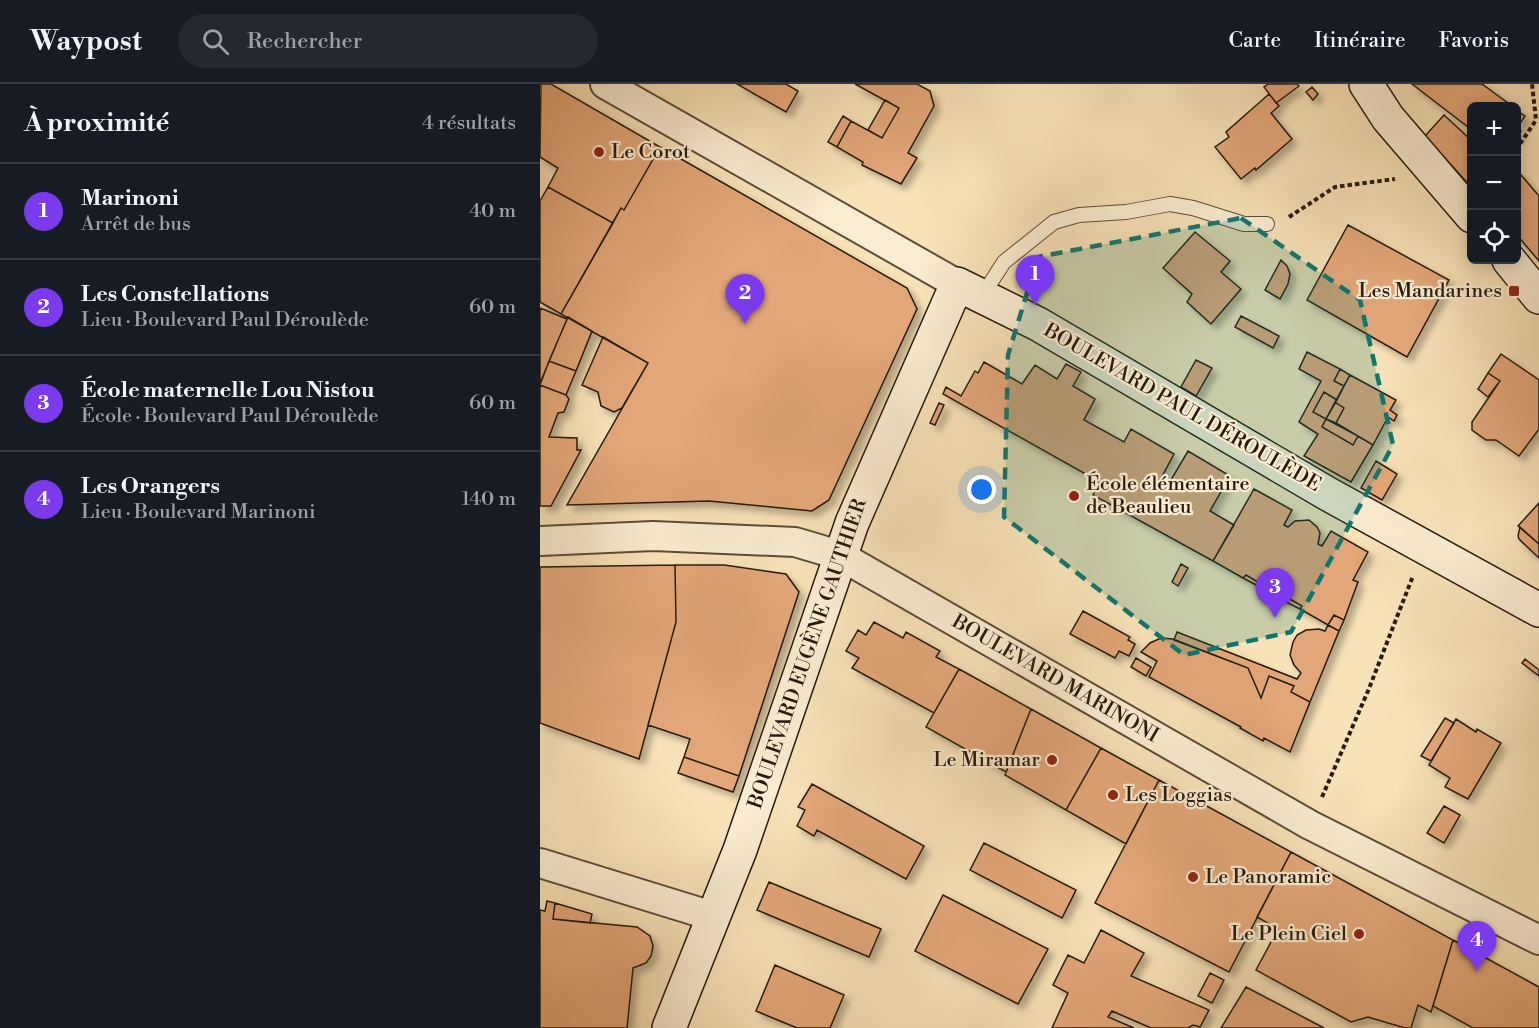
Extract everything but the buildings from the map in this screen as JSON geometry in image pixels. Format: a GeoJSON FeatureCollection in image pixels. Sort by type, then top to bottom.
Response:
{"type":"FeatureCollection","features":[{"type":"Feature","properties":{"kind":"street","name":"BOULEVARD PAUL DÉROULÈDE"},"geometry":{"type":"LineString","coordinates":[[605,84],[970,290],[1038,324],[1424,548],[1539,610]]}},
{"type":"Feature","properties":{"kind":"street"},"geometry":{"type":"LineString","coordinates":[[1366,84],[1388,118],[1467,210]]}},
{"type":"Feature","properties":{"kind":"street"},"geometry":{"type":"LineString","coordinates":[[1512,264],[1539,297]]}},
{"type":"Feature","properties":{"kind":"street","name":"BOULEVARD EUGÈNE GAUTHIER"},"geometry":{"type":"LineString","coordinates":[[669,1028],[740,850],[839,555],[852,523],[970,290]]}},
{"type":"Feature","properties":{"kind":"street","name":"BOULEVARD MARINONI"},"geometry":{"type":"LineString","coordinates":[[540,541],[654,536],[795,542],[839,555],[1310,825],[1539,940]]}},
{"type":"Feature","properties":{"kind":"street"},"geometry":{"type":"LineString","coordinates":[[540,863],[712,916]]}},
{"type":"Feature","properties":{"kind":"lane"},"geometry":{"type":"LineString","coordinates":[[970,290],[1054,222],[1079,215],[1126,212],[1170,204],[1193,208],[1244,224],[1267,224]]}},
{"type":"Feature","properties":{"kind":"path"},"geometry":{"type":"LineString","coordinates":[[1521,142],[1536,120],[1532,84]]}},
{"type":"Feature","properties":{"kind":"path"},"geometry":{"type":"LineString","coordinates":[[1267,224],[1294,215],[1335,187],[1402,178]]}},
{"type":"Feature","properties":{"kind":"path"},"geometry":{"type":"LineString","coordinates":[[1310,825],[1368,691],[1424,548]]}},
{"type":"Feature","properties":{"kind":"highlighted area"},"geometry":{"type":"Polygon","coordinates":[[[1241,218],[1360,300],[1393,445],[1291,632],[1184,655],[1004,517],[1008,355],[1038,257],[1241,218]]]}},
{"type":"Feature","properties":{"kind":"place","name":"Le Corot"},"geometry":{"type":"Point","coordinates":[599,152]}},
{"type":"Feature","properties":{"kind":"place","name":"Les Mandarines"},"geometry":{"type":"Point","coordinates":[1514,291]}},
{"type":"Feature","properties":{"kind":"place","name":"Marinoni"},"geometry":{"type":"Point","coordinates":[1035,305]}},
{"type":"Feature","properties":{"kind":"place","name":"Les Constellations"},"geometry":{"type":"Point","coordinates":[745,324]}},
{"type":"Feature","properties":{"kind":"place","name":"École élémentaire de Beaulieu"},"geometry":{"type":"Point","coordinates":[1074,496]}},
{"type":"Feature","properties":{"kind":"place","name":"École maternelle Lou Nistou"},"geometry":{"type":"Point","coordinates":[1275,618]}},
{"type":"Feature","properties":{"kind":"place","name":"Le Miramar"},"geometry":{"type":"Point","coordinates":[1052,760]}},
{"type":"Feature","properties":{"kind":"place","name":"Les Loggias"},"geometry":{"type":"Point","coordinates":[1113,795]}},
{"type":"Feature","properties":{"kind":"place","name":"Le Panoramic"},"geometry":{"type":"Point","coordinates":[1193,877]}},
{"type":"Feature","properties":{"kind":"place","name":"Le Plein Ciel"},"geometry":{"type":"Point","coordinates":[1359,934]}},
{"type":"Feature","properties":{"kind":"place","name":"Les Orangers"},"geometry":{"type":"Point","coordinates":[1477,971]}}]}
